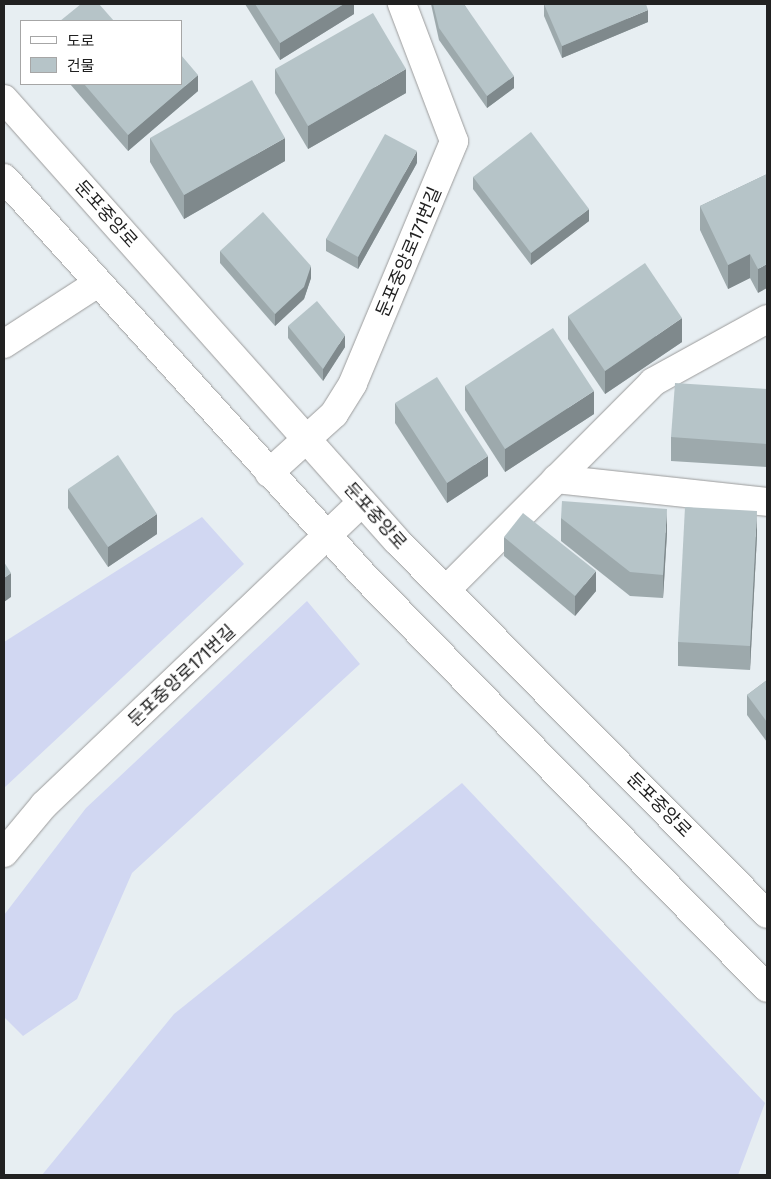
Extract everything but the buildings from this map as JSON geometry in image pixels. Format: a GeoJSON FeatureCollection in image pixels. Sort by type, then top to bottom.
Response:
{"type":"FeatureCollection","features":[{"type":"Feature","properties":{"kind":"street","name":"둔포중앙로171번길"},"geometry":{"type":"LineString","coordinates":[[269,473],[334,414],[353,383],[454,140],[402,4]]}},
{"type":"Feature","properties":{"kind":"street","name":"둔포중앙로"},"geometry":{"type":"LineString","coordinates":[[4,99],[362,502],[446,590],[767,914]]}},
{"type":"Feature","properties":{"kind":"street"},"geometry":{"type":"LineString","coordinates":[[4,178],[328,537],[767,988]]}},
{"type":"Feature","properties":{"kind":"street"},"geometry":{"type":"LineString","coordinates":[[4,344],[98,283]]}},
{"type":"Feature","properties":{"kind":"street"},"geometry":{"type":"LineString","coordinates":[[446,590],[653,382],[767,319]]}},
{"type":"Feature","properties":{"kind":"street"},"geometry":{"type":"LineString","coordinates":[[556,479],[767,502]]}},
{"type":"Feature","properties":{"kind":"street","name":"둔포중앙로171번길"},"geometry":{"type":"LineString","coordinates":[[4,853],[44,806],[328,537],[362,502]]}},
{"type":"Feature","properties":{"kind":"shaded area"},"geometry":{"type":"Polygon","coordinates":[[[202,517],[244,564],[4,788],[4,642],[202,517]]]}},
{"type":"Feature","properties":{"kind":"shaded area"},"geometry":{"type":"Polygon","coordinates":[[[307,601],[360,664],[132,873],[77,999],[23,1036],[4,1017],[4,915],[86,808],[307,601]]]}},
{"type":"Feature","properties":{"kind":"shaded area"},"geometry":{"type":"Polygon","coordinates":[[[462,783],[765,1103],[738,1175],[42,1175],[174,1014],[462,783]]]}}]}
